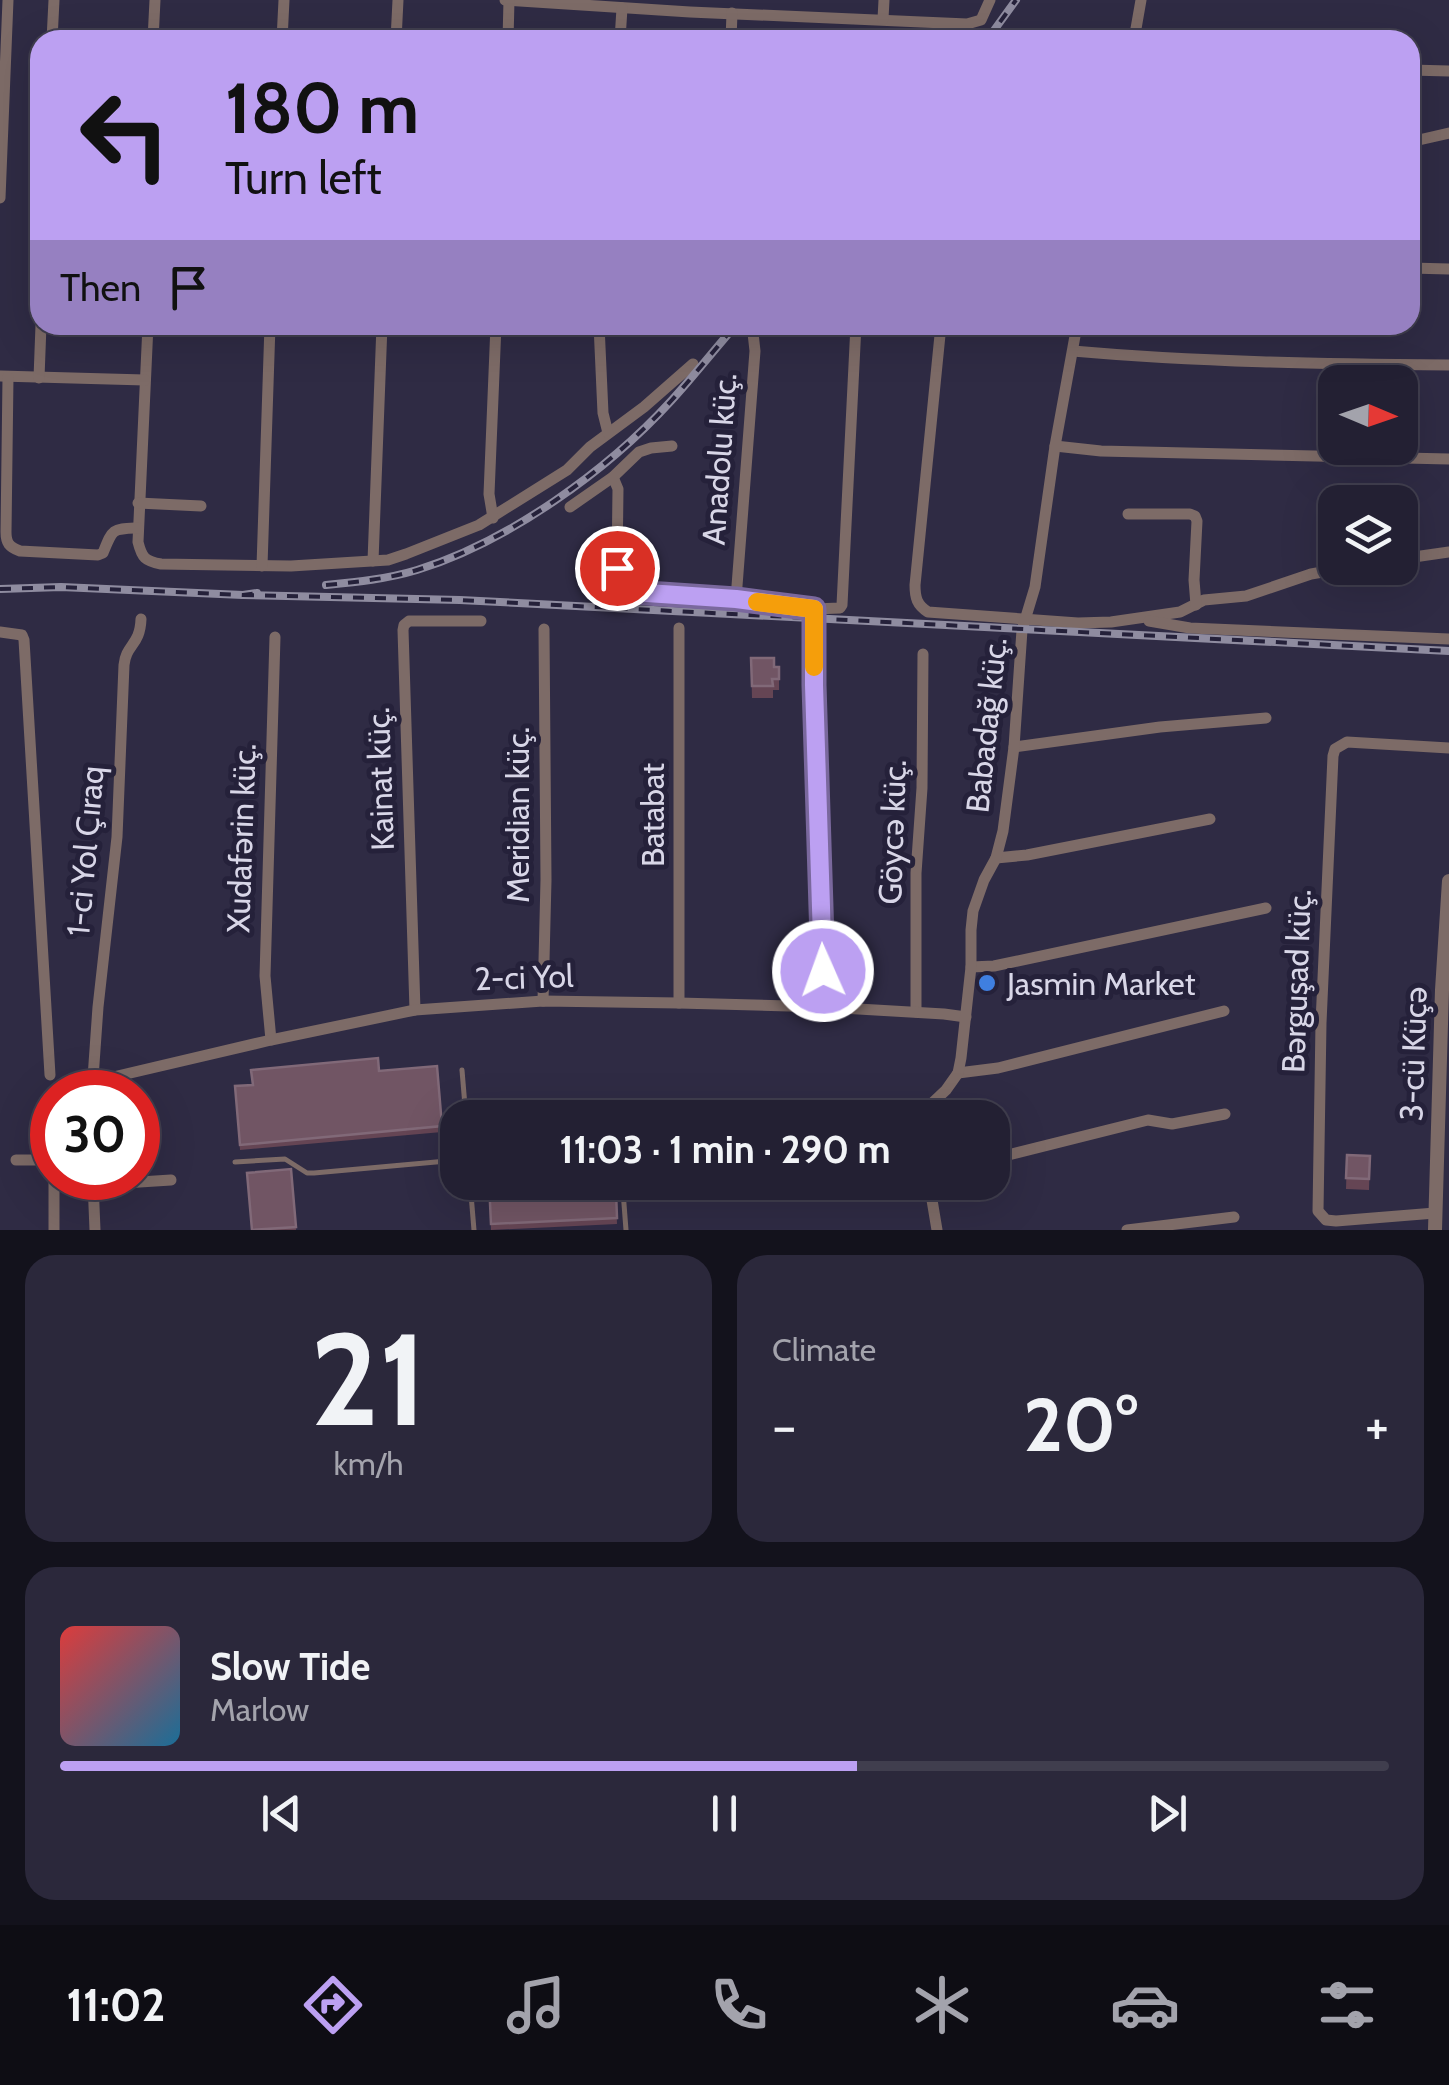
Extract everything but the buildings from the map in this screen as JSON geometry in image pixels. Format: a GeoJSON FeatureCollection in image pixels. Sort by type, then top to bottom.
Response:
{"type":"FeatureCollection","features":[{"type":"Feature","properties":{"kind":"street"},"geometry":{"type":"LineString","coordinates":[[0,198],[8,0]]}},
{"type":"Feature","properties":{"kind":"street"},"geometry":{"type":"LineString","coordinates":[[52,30],[54,0]]}},
{"type":"Feature","properties":{"kind":"street"},"geometry":{"type":"LineString","coordinates":[[153,30],[154,0]]}},
{"type":"Feature","properties":{"kind":"street"},"geometry":{"type":"LineString","coordinates":[[282,30],[284,0]]}},
{"type":"Feature","properties":{"kind":"street"},"geometry":{"type":"LineString","coordinates":[[396,30],[398,0]]}},
{"type":"Feature","properties":{"kind":"street"},"geometry":{"type":"LineString","coordinates":[[508,30],[507,0],[598,3],[622,8],[690,6],[732,13],[976,24],[990,0]]}},
{"type":"Feature","properties":{"kind":"street"},"geometry":{"type":"LineString","coordinates":[[786,16],[787,0]]}},
{"type":"Feature","properties":{"kind":"street"},"geometry":{"type":"LineString","coordinates":[[883,19],[884,0]]}},
{"type":"Feature","properties":{"kind":"street"},"geometry":{"type":"LineString","coordinates":[[1136,30],[1140,0]]}},
{"type":"Feature","properties":{"kind":"street"},"geometry":{"type":"LineString","coordinates":[[621,30],[622,8]]}},
{"type":"Feature","properties":{"kind":"street"},"geometry":{"type":"LineString","coordinates":[[732,13],[732,30]]}},
{"type":"Feature","properties":{"kind":"street"},"geometry":{"type":"LineString","coordinates":[[1420,70],[1449,71]]}},
{"type":"Feature","properties":{"kind":"street"},"geometry":{"type":"LineString","coordinates":[[1420,140],[1449,134]]}},
{"type":"Feature","properties":{"kind":"street"},"geometry":{"type":"LineString","coordinates":[[1420,268],[1449,269]]}},
{"type":"Feature","properties":{"kind":"street"},"geometry":{"type":"LineString","coordinates":[[39,378],[41,335]]}},
{"type":"Feature","properties":{"kind":"street"},"geometry":{"type":"LineString","coordinates":[[147,335],[138,504],[142,557],[147,562],[262,566],[373,561],[406,554],[479,526],[568,470],[692,364]]}},
{"type":"Feature","properties":{"kind":"street"},"geometry":{"type":"LineString","coordinates":[[262,566],[270,335]]}},
{"type":"Feature","properties":{"kind":"street"},"geometry":{"type":"LineString","coordinates":[[373,561],[382,335]]}},
{"type":"Feature","properties":{"kind":"street"},"geometry":{"type":"LineString","coordinates":[[493,518],[489,494],[496,335]]}},
{"type":"Feature","properties":{"kind":"street"},"geometry":{"type":"LineString","coordinates":[[599,335],[603,413],[608,433]]}},
{"type":"Feature","properties":{"kind":"street","name":"Anadolu küç."},"geometry":{"type":"LineString","coordinates":[[736,599],[753,335]]}},
{"type":"Feature","properties":{"kind":"street"},"geometry":{"type":"LineString","coordinates":[[614,476],[618,489],[617,568],[622,587],[632,592],[836,609],[842,605],[856,335]]}},
{"type":"Feature","properties":{"kind":"street"},"geometry":{"type":"LineString","coordinates":[[940,335],[915,585],[915,597],[928,612],[1078,623],[1134,619],[1180,612],[1204,600],[1246,596],[1318,573]]}},
{"type":"Feature","properties":{"kind":"street","name":"Babadağ küç."},"geometry":{"type":"LineString","coordinates":[[958,1073],[966,1018],[970,930],[1003,831],[1014,748],[1021,640],[1034,587],[1076,335]]}},
{"type":"Feature","properties":{"kind":"street"},"geometry":{"type":"LineString","coordinates":[[1073,351],[1241,362],[1449,365]]}},
{"type":"Feature","properties":{"kind":"street"},"geometry":{"type":"LineString","coordinates":[[138,528],[111,532],[103,553],[98,555],[20,551],[10,547],[6,540],[4,377],[145,380]]}},
{"type":"Feature","properties":{"kind":"street"},"geometry":{"type":"LineString","coordinates":[[570,507],[614,476],[639,452],[672,446]]}},
{"type":"Feature","properties":{"kind":"street"},"geometry":{"type":"LineString","coordinates":[[1056,446],[1101,451],[1449,458]]}},
{"type":"Feature","properties":{"kind":"street"},"geometry":{"type":"LineString","coordinates":[[138,504],[201,506]]}},
{"type":"Feature","properties":{"kind":"street"},"geometry":{"type":"LineString","coordinates":[[1128,514],[1195,516],[1196,605]]}},
{"type":"Feature","properties":{"kind":"street"},"geometry":{"type":"LineString","coordinates":[[1418,556],[1449,552]]}},
{"type":"Feature","properties":{"kind":"street"},"geometry":{"type":"LineString","coordinates":[[814,609],[824,1007]]}},
{"type":"Feature","properties":{"kind":"street","name":"1-ci Yol Çıraq"},"geometry":{"type":"LineString","coordinates":[[94,1070],[117,837],[124,665],[140,634],[141,619]]}},
{"type":"Feature","properties":{"kind":"street"},"geometry":{"type":"LineString","coordinates":[[1134,619],[1190,628],[1449,638]]}},
{"type":"Feature","properties":{"kind":"street","name":"Kainat küç."},"geometry":{"type":"LineString","coordinates":[[415,1010],[402,630],[409,621],[480,621]]}},
{"type":"Feature","properties":{"kind":"street","name":"Batabat"},"geometry":{"type":"LineString","coordinates":[[679,628],[680,1003]]}},
{"type":"Feature","properties":{"kind":"street","name":"Meridian küç."},"geometry":{"type":"LineString","coordinates":[[543,1002],[544,629]]}},
{"type":"Feature","properties":{"kind":"street"},"geometry":{"type":"LineString","coordinates":[[0,632],[15,632],[24,640],[50,1070]]}},
{"type":"Feature","properties":{"kind":"street","name":"Xudafərin küç."},"geometry":{"type":"LineString","coordinates":[[271,1040],[265,976],[275,637]]}},
{"type":"Feature","properties":{"kind":"street","name":"Göycə küç."},"geometry":{"type":"LineString","coordinates":[[916,1012],[916,873],[924,654]]}},
{"type":"Feature","properties":{"kind":"street"},"geometry":{"type":"LineString","coordinates":[[1014,748],[1266,718]]}},
{"type":"Feature","properties":{"kind":"street","name":"Bərguşad küç."},"geometry":{"type":"LineString","coordinates":[[1435,1213],[1336,1222],[1321,1216],[1316,1203],[1335,749],[1347,742],[1449,748]]}},
{"type":"Feature","properties":{"kind":"street"},"geometry":{"type":"LineString","coordinates":[[996,858],[1210,818]]}},
{"type":"Feature","properties":{"kind":"street","name":"3-cü Küçə"},"geometry":{"type":"LineString","coordinates":[[1435,1230],[1446,1055],[1442,990],[1449,881]]}},
{"type":"Feature","properties":{"kind":"street"},"geometry":{"type":"LineString","coordinates":[[970,967],[994,966],[1266,908]]}},
{"type":"Feature","properties":{"kind":"street","name":"2-ci Yol"},"geometry":{"type":"LineString","coordinates":[[157,1070],[271,1040],[415,1010],[543,1002],[680,1003],[824,1007],[966,1018]]}},
{"type":"Feature","properties":{"kind":"street"},"geometry":{"type":"LineString","coordinates":[[935,1100],[958,1073],[998,1068],[1224,1011]]}},
{"type":"Feature","properties":{"kind":"street"},"geometry":{"type":"LineString","coordinates":[[1010,1154],[1148,1120],[1172,1124],[1225,1114]]}},
{"type":"Feature","properties":{"kind":"street"},"geometry":{"type":"LineString","coordinates":[[16,1160],[30,1160]]}},
{"type":"Feature","properties":{"kind":"street"},"geometry":{"type":"LineString","coordinates":[[160,1180],[171,1180]]}},
{"type":"Feature","properties":{"kind":"street"},"geometry":{"type":"LineString","coordinates":[[54,1200],[54,1230]]}},
{"type":"Feature","properties":{"kind":"street"},"geometry":{"type":"LineString","coordinates":[[93,1200],[94,1230]]}},
{"type":"Feature","properties":{"kind":"street"},"geometry":{"type":"LineString","coordinates":[[932,1200],[937,1230]]}},
{"type":"Feature","properties":{"kind":"street"},"geometry":{"type":"LineString","coordinates":[[1128,1230],[1234,1217]]}},
{"type":"Feature","properties":{"kind":"lane"},"geometry":{"type":"LineString","coordinates":[[462,1070],[464,1100]]}},
{"type":"Feature","properties":{"kind":"lane"},"geometry":{"type":"LineString","coordinates":[[235,1162],[285,1159],[314,1173],[440,1162]]}},
{"type":"Feature","properties":{"kind":"lane"},"geometry":{"type":"LineString","coordinates":[[472,1200],[474,1230]]}},
{"type":"Feature","properties":{"kind":"lane"},"geometry":{"type":"LineString","coordinates":[[624,1200],[626,1230]]}},
{"type":"Feature","properties":{"kind":"railway"},"geometry":{"type":"LineString","coordinates":[[994,30],[1016,0]]}},
{"type":"Feature","properties":{"kind":"railway"},"geometry":{"type":"LineString","coordinates":[[326,585],[417,570],[451,558],[520,523],[617,453],[679,392],[727,335]]}},
{"type":"Feature","properties":{"kind":"railway"},"geometry":{"type":"LineString","coordinates":[[0,589],[257,593]]}},
{"type":"Feature","properties":{"kind":"railway"},"geometry":{"type":"LineString","coordinates":[[243,595],[460,600],[1449,651]]}},
{"type":"Feature","properties":{"kind":"slow traffic"},"geometry":{"type":"LineString","coordinates":[[757,602],[814,609],[814,667]]}},
{"type":"Feature","properties":{"kind":"place","name":"Jasmin Market"},"geometry":{"type":"Point","coordinates":[987,983]}},
{"type":"Feature","properties":{"kind":"route"},"geometry":{"type":"LineString","coordinates":[[617,568],[622,587],[632,592],[814,609],[823,971]]}}]}
